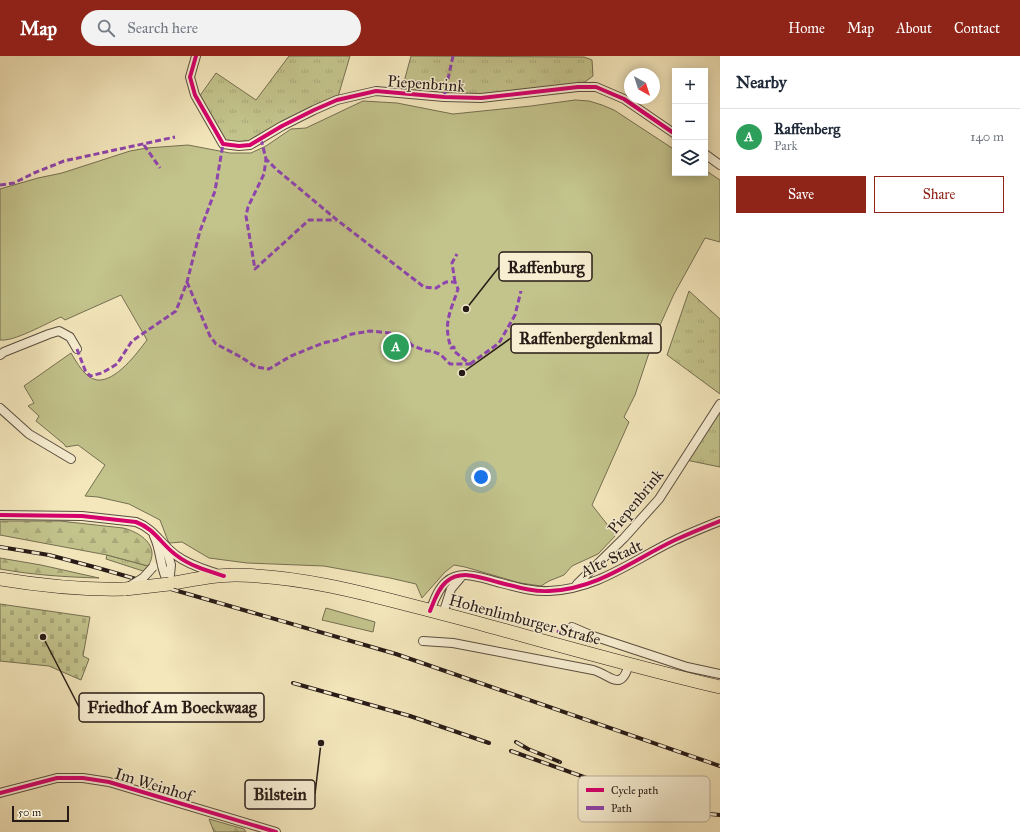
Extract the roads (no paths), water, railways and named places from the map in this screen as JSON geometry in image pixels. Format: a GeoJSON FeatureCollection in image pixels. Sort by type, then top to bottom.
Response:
{"type":"FeatureCollection","features":[{"type":"Feature","properties":{"kind":"main road","name":"Hohenlimburger Straße"},"geometry":{"type":"LineString","coordinates":[[0,579],[38,585],[96,590],[125,589],[170,578],[197,579],[233,575],[312,582],[348,589],[720,687]]}},
{"type":"Feature","properties":{"kind":"street","name":"Piepenbrink"},"geometry":{"type":"LineString","coordinates":[[196,56],[190,78],[195,95],[223,144],[238,146],[250,145],[282,126],[314,110],[338,100],[376,91],[444,97],[481,98],[578,87],[596,87],[624,99],[672,132]]}},
{"type":"Feature","properties":{"kind":"street"},"geometry":{"type":"LineString","coordinates":[[708,156],[720,165]]}},
{"type":"Feature","properties":{"kind":"street"},"geometry":{"type":"LineString","coordinates":[[0,355],[4,352],[60,331],[70,337],[77,349]]}},
{"type":"Feature","properties":{"kind":"street","name":"Piepenbrink"},"geometry":{"type":"LineString","coordinates":[[575,587],[624,538],[659,499],[720,404]]}},
{"type":"Feature","properties":{"kind":"street"},"geometry":{"type":"LineString","coordinates":[[0,408],[29,434],[71,459]]}},
{"type":"Feature","properties":{"kind":"street","name":"Hohenlimburger Straße"},"geometry":{"type":"LineString","coordinates":[[0,514],[82,516],[128,520],[143,525],[151,530],[176,556],[189,563],[224,576]]}},
{"type":"Feature","properties":{"kind":"street","name":"Alte Stadt"},"geometry":{"type":"LineString","coordinates":[[436,612],[436,596],[446,582],[454,577],[478,576],[501,583],[539,591],[550,591],[575,587],[607,577],[674,540],[720,521]]}},
{"type":"Feature","properties":{"kind":"street"},"geometry":{"type":"LineString","coordinates":[[151,530],[158,544],[164,576],[170,578]]}},
{"type":"Feature","properties":{"kind":"street","name":"Hohenlimburger Straße"},"geometry":{"type":"LineString","coordinates":[[164,544],[170,558],[170,578]]}},
{"type":"Feature","properties":{"kind":"street","name":"Hohenlimburger Straße"},"geometry":{"type":"LineString","coordinates":[[125,589],[143,578],[153,566],[160,554]]}},
{"type":"Feature","properties":{"kind":"street"},"geometry":{"type":"LineString","coordinates":[[436,612],[451,589],[462,576]]}},
{"type":"Feature","properties":{"kind":"street","name":"Hohenlimburger Straße"},"geometry":{"type":"LineString","coordinates":[[572,627],[593,636],[687,667],[720,674]]}},
{"type":"Feature","properties":{"kind":"street","name":"Hohenlimburger Straße"},"geometry":{"type":"LineString","coordinates":[[423,641],[453,643],[593,670],[602,672],[609,679],[615,681],[619,680],[626,674],[629,664]]}},
{"type":"Feature","properties":{"kind":"street","name":"Im Weinhof"},"geometry":{"type":"LineString","coordinates":[[0,793],[57,778],[90,779],[109,782],[276,832]]}},
{"type":"Feature","properties":{"kind":"railway"},"geometry":{"type":"LineString","coordinates":[[0,547],[49,555],[98,568],[396,654],[720,766]]}},
{"type":"Feature","properties":{"kind":"railway"},"geometry":{"type":"LineString","coordinates":[[293,683],[410,716],[489,743]]}},
{"type":"Feature","properties":{"kind":"railway"},"geometry":{"type":"LineString","coordinates":[[516,742],[528,749],[560,762]]}},
{"type":"Feature","properties":{"kind":"railway"},"geometry":{"type":"LineString","coordinates":[[511,751],[581,776]]}},
{"type":"Feature","properties":{"kind":"railway"},"geometry":{"type":"LineString","coordinates":[[710,814],[720,815]]}},
{"type":"Feature","properties":{"kind":"place","name":"Raffenburg"},"geometry":{"type":"Point","coordinates":[466,309]}},
{"type":"Feature","properties":{"kind":"place","name":"Raffenberg"},"geometry":{"type":"Point","coordinates":[396,347]}},
{"type":"Feature","properties":{"kind":"place","name":"Raffenbergdenkmal"},"geometry":{"type":"Point","coordinates":[462,373]}},
{"type":"Feature","properties":{"kind":"place","name":"Friedhof Am Boeckwaag"},"geometry":{"type":"Point","coordinates":[43,637]}},
{"type":"Feature","properties":{"kind":"place","name":"Bilstein"},"geometry":{"type":"Point","coordinates":[321,743]}}]}
